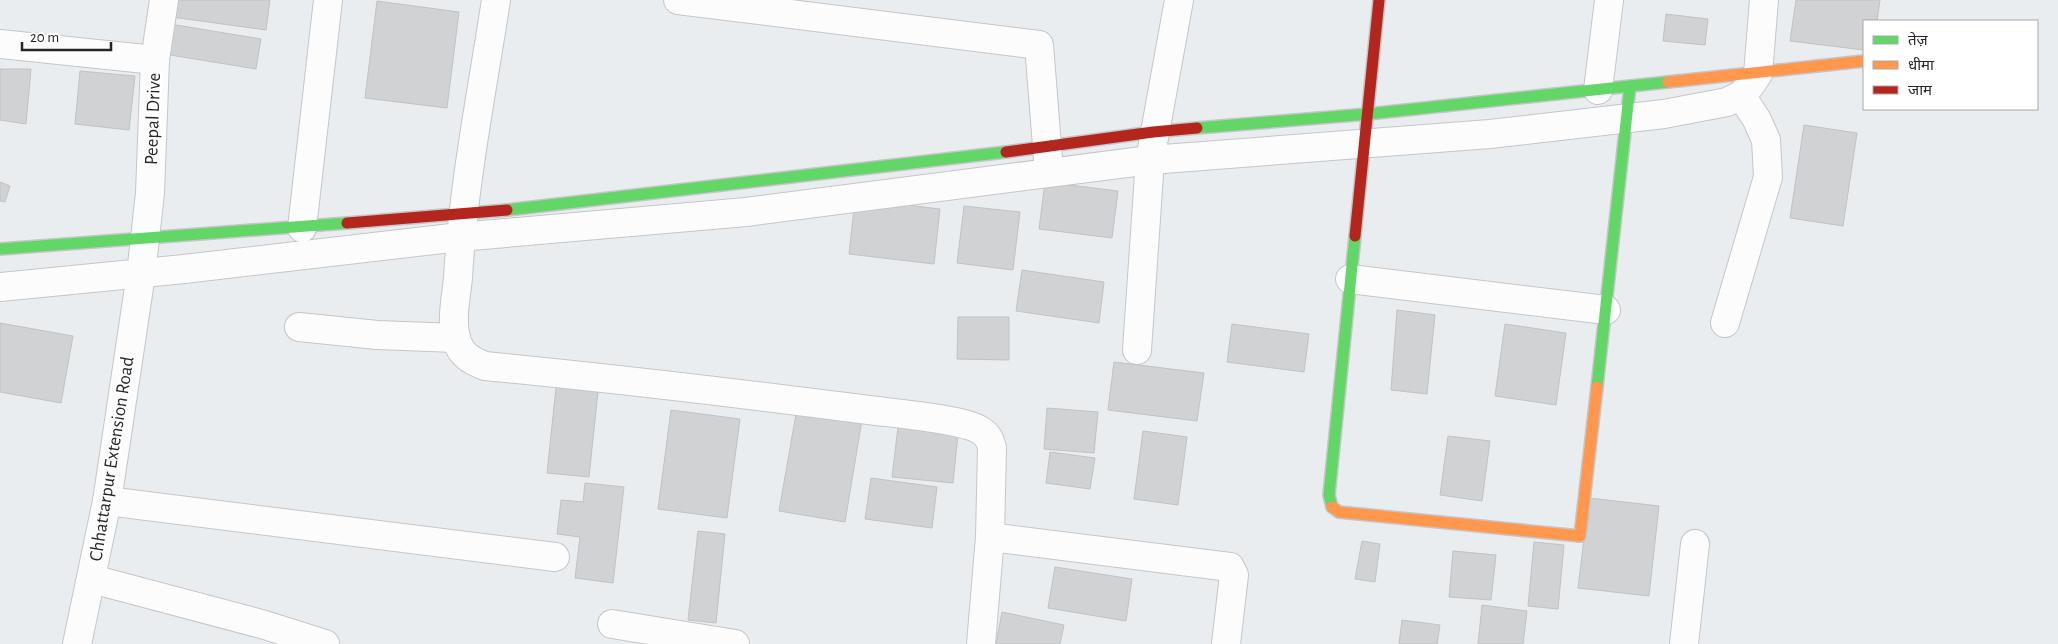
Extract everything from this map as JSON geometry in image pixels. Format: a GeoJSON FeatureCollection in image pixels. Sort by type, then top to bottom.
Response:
{"type":"FeatureCollection","features":[{"type":"Feature","properties":{"kind":"street","name":"Peepal Drive"},"geometry":{"type":"LineString","coordinates":[[141,274],[150,193],[155,60],[164,0]]}},
{"type":"Feature","properties":{"kind":"street"},"geometry":{"type":"LineString","coordinates":[[302,228],[328,0]]}},
{"type":"Feature","properties":{"kind":"street"},"geometry":{"type":"LineString","coordinates":[[496,0],[461,226],[455,321],[456,338],[462,352],[468,359],[485,366],[764,397],[967,425],[980,430],[990,438],[992,448],[990,537],[981,644]]}},
{"type":"Feature","properties":{"kind":"street"},"geometry":{"type":"LineString","coordinates":[[678,0],[1040,45],[1048,160]]}},
{"type":"Feature","properties":{"kind":"street"},"geometry":{"type":"LineString","coordinates":[[1137,350],[1153,132],[1179,0]]}},
{"type":"Feature","properties":{"kind":"street"},"geometry":{"type":"LineString","coordinates":[[1379,0],[1329,495],[1332,508],[1339,512],[1578,537],[1606,310],[1630,86]]}},
{"type":"Feature","properties":{"kind":"street"},"geometry":{"type":"LineString","coordinates":[[1598,90],[1609,0]]}},
{"type":"Feature","properties":{"kind":"street"},"geometry":{"type":"LineString","coordinates":[[1725,323],[1768,176],[1766,140],[1757,120],[1750,85],[1764,0]]}},
{"type":"Feature","properties":{"kind":"street"},"geometry":{"type":"LineString","coordinates":[[0,44],[155,60]]}},
{"type":"Feature","properties":{"kind":"street"},"geometry":{"type":"LineString","coordinates":[[0,249],[302,228],[461,226],[746,212],[1048,160],[1153,132],[1368,114],[1630,86],[1750,85],[1863,61]]}},
{"type":"Feature","properties":{"kind":"street"},"geometry":{"type":"LineString","coordinates":[[1048,160],[1150,160],[1490,134],[1627,118],[1727,102],[1750,85]]}},
{"type":"Feature","properties":{"kind":"street"},"geometry":{"type":"LineString","coordinates":[[0,286],[141,274],[461,226]]}},
{"type":"Feature","properties":{"kind":"street","name":"Chhattarpur Extension Road"},"geometry":{"type":"LineString","coordinates":[[77,644],[107,501],[141,274]]}},
{"type":"Feature","properties":{"kind":"street"},"geometry":{"type":"LineString","coordinates":[[1350,279],[1606,310]]}},
{"type":"Feature","properties":{"kind":"street"},"geometry":{"type":"LineString","coordinates":[[299,327],[377,335],[456,338]]}},
{"type":"Feature","properties":{"kind":"street"},"geometry":{"type":"LineString","coordinates":[[107,501],[555,557]]}},
{"type":"Feature","properties":{"kind":"street"},"geometry":{"type":"LineString","coordinates":[[990,537],[1230,566],[1234,575],[1226,644]]}},
{"type":"Feature","properties":{"kind":"street"},"geometry":{"type":"LineString","coordinates":[[1684,644],[1696,544]]}},
{"type":"Feature","properties":{"kind":"street"},"geometry":{"type":"LineString","coordinates":[[92,579],[265,624],[325,644]]}},
{"type":"Feature","properties":{"kind":"street"},"geometry":{"type":"LineString","coordinates":[[612,624],[735,644]]}},
{"type":"Feature","properties":{"kind":"building"},"geometry":{"type":"Polygon","coordinates":[[[166,0],[270,0],[266,30],[164,16],[166,0]]]}},
{"type":"Feature","properties":{"kind":"building"},"geometry":{"type":"Polygon","coordinates":[[[1796,0],[1880,0],[1877,20],[1863,20],[1863,50],[1790,41],[1796,0]]]}},
{"type":"Feature","properties":{"kind":"building"},"geometry":{"type":"Polygon","coordinates":[[[377,1],[459,12],[447,108],[365,98],[377,1]]]}},
{"type":"Feature","properties":{"kind":"building"},"geometry":{"type":"Polygon","coordinates":[[[1666,14],[1708,19],[1705,45],[1663,41],[1666,14]]]}},
{"type":"Feature","properties":{"kind":"building"},"geometry":{"type":"Polygon","coordinates":[[[164,23],[261,39],[256,69],[158,53],[164,23]]]}},
{"type":"Feature","properties":{"kind":"building"},"geometry":{"type":"Polygon","coordinates":[[[0,69],[31,69],[26,124],[0,120],[0,69]]]}},
{"type":"Feature","properties":{"kind":"building"},"geometry":{"type":"Polygon","coordinates":[[[80,71],[135,76],[129,130],[75,124],[80,71]]]}},
{"type":"Feature","properties":{"kind":"building"},"geometry":{"type":"Polygon","coordinates":[[[1804,125],[1857,133],[1843,226],[1790,218],[1804,125]]]}},
{"type":"Feature","properties":{"kind":"building"},"geometry":{"type":"Polygon","coordinates":[[[0,182],[10,186],[5,202],[0,201],[0,182]]]}},
{"type":"Feature","properties":{"kind":"building"},"geometry":{"type":"Polygon","coordinates":[[[1045,182],[1118,191],[1112,238],[1039,229],[1045,182]]]}},
{"type":"Feature","properties":{"kind":"building"},"geometry":{"type":"Polygon","coordinates":[[[855,199],[940,209],[934,264],[849,254],[855,199]]]}},
{"type":"Feature","properties":{"kind":"building"},"geometry":{"type":"Polygon","coordinates":[[[964,206],[1020,212],[1013,270],[957,263],[964,206]]]}},
{"type":"Feature","properties":{"kind":"building"},"geometry":{"type":"Polygon","coordinates":[[[1022,270],[1104,282],[1099,323],[1016,311],[1022,270]]]}},
{"type":"Feature","properties":{"kind":"building"},"geometry":{"type":"Polygon","coordinates":[[[1397,310],[1435,315],[1427,394],[1391,390],[1397,310]]]}},
{"type":"Feature","properties":{"kind":"building"},"geometry":{"type":"Polygon","coordinates":[[[958,317],[1009,317],[1009,360],[957,359],[958,317]]]}},
{"type":"Feature","properties":{"kind":"building"},"geometry":{"type":"Polygon","coordinates":[[[0,323],[73,336],[61,403],[0,392],[0,323]]]}},
{"type":"Feature","properties":{"kind":"building"},"geometry":{"type":"Polygon","coordinates":[[[1232,324],[1309,334],[1304,372],[1227,362],[1232,324]]]}},
{"type":"Feature","properties":{"kind":"building"},"geometry":{"type":"Polygon","coordinates":[[[1505,324],[1566,333],[1556,405],[1495,396],[1505,324]]]}},
{"type":"Feature","properties":{"kind":"building"},"geometry":{"type":"Polygon","coordinates":[[[1114,362],[1204,373],[1197,421],[1108,410],[1114,362]]]}},
{"type":"Feature","properties":{"kind":"building"},"geometry":{"type":"Polygon","coordinates":[[[557,378],[599,382],[589,477],[547,473],[557,378]]]}},
{"type":"Feature","properties":{"kind":"building"},"geometry":{"type":"Polygon","coordinates":[[[797,408],[862,420],[845,522],[779,511],[797,408]]]}},
{"type":"Feature","properties":{"kind":"building"},"geometry":{"type":"Polygon","coordinates":[[[1047,408],[1098,412],[1094,453],[1044,449],[1047,408]]]}},
{"type":"Feature","properties":{"kind":"building"},"geometry":{"type":"Polygon","coordinates":[[[671,410],[740,419],[727,518],[658,509],[671,410]]]}},
{"type":"Feature","properties":{"kind":"building"},"geometry":{"type":"Polygon","coordinates":[[[898,427],[958,434],[953,483],[892,477],[898,427]]]}},
{"type":"Feature","properties":{"kind":"building"},"geometry":{"type":"Polygon","coordinates":[[[1143,431],[1187,437],[1178,505],[1134,499],[1143,431]]]}},
{"type":"Feature","properties":{"kind":"building"},"geometry":{"type":"Polygon","coordinates":[[[1448,436],[1490,441],[1482,501],[1440,495],[1448,436]]]}},
{"type":"Feature","properties":{"kind":"building"},"geometry":{"type":"Polygon","coordinates":[[[1050,452],[1095,458],[1090,489],[1046,483],[1050,452]]]}},
{"type":"Feature","properties":{"kind":"building"},"geometry":{"type":"Polygon","coordinates":[[[871,478],[937,487],[932,528],[865,519],[871,478]]]}},
{"type":"Feature","properties":{"kind":"building"},"geometry":{"type":"Polygon","coordinates":[[[585,483],[624,487],[613,583],[575,578],[580,537],[557,534],[561,500],[583,502],[585,483]]]}},
{"type":"Feature","properties":{"kind":"building"},"geometry":{"type":"Polygon","coordinates":[[[1589,498],[1659,506],[1649,596],[1578,588],[1589,498]]]}},
{"type":"Feature","properties":{"kind":"building"},"geometry":{"type":"Polygon","coordinates":[[[698,531],[725,534],[716,623],[688,620],[698,531]]]}},
{"type":"Feature","properties":{"kind":"building"},"geometry":{"type":"Polygon","coordinates":[[[1362,541],[1380,544],[1375,582],[1355,579],[1362,541]]]}},
{"type":"Feature","properties":{"kind":"building"},"geometry":{"type":"Polygon","coordinates":[[[1534,542],[1564,545],[1558,609],[1528,606],[1534,542]]]}},
{"type":"Feature","properties":{"kind":"building"},"geometry":{"type":"Polygon","coordinates":[[[1453,551],[1496,555],[1491,600],[1449,597],[1453,551]]]}},
{"type":"Feature","properties":{"kind":"building"},"geometry":{"type":"Polygon","coordinates":[[[1055,567],[1132,579],[1126,621],[1048,608],[1055,567]]]}},
{"type":"Feature","properties":{"kind":"building"},"geometry":{"type":"Polygon","coordinates":[[[1482,605],[1527,611],[1523,644],[1478,644],[1482,605]]]}},
{"type":"Feature","properties":{"kind":"building"},"geometry":{"type":"Polygon","coordinates":[[[1002,612],[1064,625],[1060,644],[996,644],[1002,612]]]}},
{"type":"Feature","properties":{"kind":"building"},"geometry":{"type":"Polygon","coordinates":[[[1402,620],[1440,625],[1437,644],[1399,644],[1402,620]]]}},
{"type":"Feature","properties":{"kind":"traffic: fast"},"geometry":{"type":"LineString","coordinates":[[1197,128],[1368,114],[1668,82]]}},
{"type":"Feature","properties":{"kind":"traffic: fast"},"geometry":{"type":"LineString","coordinates":[[1597,387],[1630,86]]}},
{"type":"Feature","properties":{"kind":"traffic: fast"},"geometry":{"type":"LineString","coordinates":[[507,210],[1006,152]]}},
{"type":"Feature","properties":{"kind":"traffic: fast"},"geometry":{"type":"LineString","coordinates":[[0,249],[347,223]]}},
{"type":"Feature","properties":{"kind":"traffic: fast"},"geometry":{"type":"LineString","coordinates":[[1332,507],[1329,495],[1355,236]]}},
{"type":"Feature","properties":{"kind":"traffic: slow"},"geometry":{"type":"LineString","coordinates":[[1668,82],[1863,61]]}},
{"type":"Feature","properties":{"kind":"traffic: slow"},"geometry":{"type":"LineString","coordinates":[[1332,507],[1339,512],[1580,536],[1597,387]]}},
{"type":"Feature","properties":{"kind":"traffic: jam"},"geometry":{"type":"LineString","coordinates":[[1355,236],[1379,0]]}},
{"type":"Feature","properties":{"kind":"traffic: jam"},"geometry":{"type":"LineString","coordinates":[[1006,152],[1153,132],[1197,128]]}},
{"type":"Feature","properties":{"kind":"traffic: jam"},"geometry":{"type":"LineString","coordinates":[[347,223],[507,210]]}}]}
